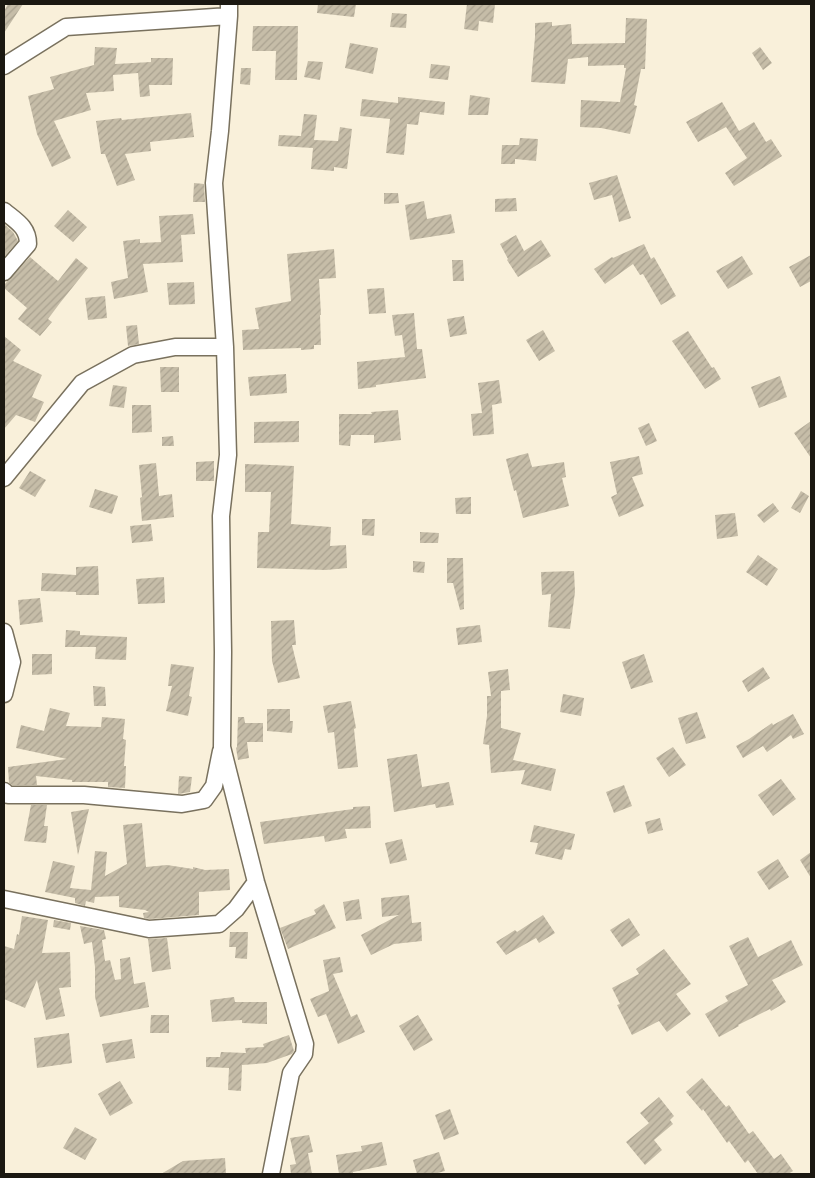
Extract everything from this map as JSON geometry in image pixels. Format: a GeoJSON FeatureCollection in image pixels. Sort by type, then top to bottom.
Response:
{"type":"FeatureCollection","features":[{"type":"Feature","properties":{"kind":"street"},"geometry":{"type":"LineString","coordinates":[[4,66],[66,27],[229,10],[220,131],[214,182],[225,347],[228,455],[220,516],[223,652],[222,747],[214,786],[204,800],[182,804],[84,795],[8,795],[4,790]]}},
{"type":"Feature","properties":{"kind":"street"},"geometry":{"type":"LineString","coordinates":[[4,211],[26,230],[28,244],[4,272]]}},
{"type":"Feature","properties":{"kind":"street"},"geometry":{"type":"LineString","coordinates":[[4,478],[82,383],[133,355],[175,347],[225,347]]}},
{"type":"Feature","properties":{"kind":"street"},"geometry":{"type":"LineString","coordinates":[[4,632],[12,662],[4,694]]}},
{"type":"Feature","properties":{"kind":"street"},"geometry":{"type":"LineString","coordinates":[[222,747],[256,882],[305,1044],[304,1054],[291,1073],[271,1174]]}},
{"type":"Feature","properties":{"kind":"street"},"geometry":{"type":"LineString","coordinates":[[4,899],[149,929],[219,924],[236,909],[256,882]]}},
{"type":"Feature","properties":{"kind":"building"},"geometry":{"type":"Polygon","coordinates":[[[8,4],[23,4],[4,33],[4,11],[8,4]]]}},
{"type":"Feature","properties":{"kind":"building"},"geometry":{"type":"Polygon","coordinates":[[[318,4],[356,4],[354,17],[317,13],[318,4]]]}},
{"type":"Feature","properties":{"kind":"building"},"geometry":{"type":"Polygon","coordinates":[[[467,4],[495,4],[493,23],[479,21],[478,31],[464,29],[467,4]]]}},
{"type":"Feature","properties":{"kind":"building"},"geometry":{"type":"Polygon","coordinates":[[[392,13],[407,14],[406,28],[390,27],[392,13]]]}},
{"type":"Feature","properties":{"kind":"building"},"geometry":{"type":"Polygon","coordinates":[[[626,18],[647,19],[645,69],[641,69],[634,105],[637,106],[630,134],[601,128],[580,127],[581,100],[620,102],[626,68],[624,68],[624,65],[588,66],[588,57],[568,59],[565,84],[531,82],[535,23],[552,22],[552,26],[571,24],[572,44],[625,43],[626,18]]]}},
{"type":"Feature","properties":{"kind":"building"},"geometry":{"type":"Polygon","coordinates":[[[253,26],[298,26],[297,80],[275,80],[276,51],[252,51],[253,26]]]}},
{"type":"Feature","properties":{"kind":"building"},"geometry":{"type":"Polygon","coordinates":[[[350,43],[378,48],[373,74],[345,68],[350,43]]]}},
{"type":"Feature","properties":{"kind":"building"},"geometry":{"type":"Polygon","coordinates":[[[95,47],[117,48],[115,64],[151,62],[151,58],[173,58],[172,85],[149,85],[150,96],[140,97],[138,73],[113,75],[114,91],[86,93],[91,110],[54,121],[71,158],[52,167],[37,134],[28,96],[54,89],[50,77],[94,65],[95,47]]]}},
{"type":"Feature","properties":{"kind":"building"},"geometry":{"type":"Polygon","coordinates":[[[760,47],[772,63],[763,70],[752,53],[760,47]]]}},
{"type":"Feature","properties":{"kind":"building"},"geometry":{"type":"Polygon","coordinates":[[[308,61],[323,62],[320,80],[304,77],[308,61]]]}},
{"type":"Feature","properties":{"kind":"building"},"geometry":{"type":"Polygon","coordinates":[[[431,64],[450,66],[448,80],[429,78],[431,64]]]}},
{"type":"Feature","properties":{"kind":"building"},"geometry":{"type":"Polygon","coordinates":[[[241,68],[251,68],[250,85],[240,84],[241,68]]]}},
{"type":"Feature","properties":{"kind":"building"},"geometry":{"type":"Polygon","coordinates":[[[470,95],[490,98],[488,115],[468,115],[470,95]]]}},
{"type":"Feature","properties":{"kind":"building"},"geometry":{"type":"Polygon","coordinates":[[[398,97],[445,102],[444,115],[420,112],[418,125],[407,124],[404,155],[386,153],[390,119],[360,116],[362,99],[398,103],[398,97]]]}},
{"type":"Feature","properties":{"kind":"building"},"geometry":{"type":"Polygon","coordinates":[[[722,102],[739,131],[754,122],[766,142],[771,139],[782,156],[734,186],[725,173],[747,158],[726,127],[698,142],[686,122],[722,102]]]}},
{"type":"Feature","properties":{"kind":"building"},"geometry":{"type":"Polygon","coordinates":[[[191,113],[194,137],[150,142],[151,151],[125,154],[135,180],[117,186],[105,154],[101,154],[96,121],[191,113]]]}},
{"type":"Feature","properties":{"kind":"building"},"geometry":{"type":"Polygon","coordinates":[[[304,114],[317,115],[314,140],[338,141],[340,127],[352,129],[347,169],[334,167],[334,171],[311,169],[313,148],[278,146],[279,135],[301,136],[304,114]]]}},
{"type":"Feature","properties":{"kind":"building"},"geometry":{"type":"Polygon","coordinates":[[[520,138],[538,139],[536,161],[515,159],[515,164],[501,164],[502,145],[519,145],[520,138]]]}},
{"type":"Feature","properties":{"kind":"building"},"geometry":{"type":"Polygon","coordinates":[[[617,175],[631,218],[619,222],[612,195],[594,200],[589,183],[617,175]]]}},
{"type":"Feature","properties":{"kind":"building"},"geometry":{"type":"Polygon","coordinates":[[[194,183],[204,184],[205,202],[193,202],[194,183]]]}},
{"type":"Feature","properties":{"kind":"building"},"geometry":{"type":"Polygon","coordinates":[[[384,193],[398,193],[399,203],[384,204],[384,193]]]}},
{"type":"Feature","properties":{"kind":"building"},"geometry":{"type":"Polygon","coordinates":[[[516,198],[517,211],[495,212],[495,199],[516,198]]]}},
{"type":"Feature","properties":{"kind":"building"},"geometry":{"type":"Polygon","coordinates":[[[424,201],[427,219],[451,214],[455,233],[410,240],[405,205],[424,201]]]}},
{"type":"Feature","properties":{"kind":"building"},"geometry":{"type":"Polygon","coordinates":[[[68,210],[87,227],[73,242],[54,226],[68,210]]]}},
{"type":"Feature","properties":{"kind":"building"},"geometry":{"type":"Polygon","coordinates":[[[193,214],[195,234],[181,235],[183,262],[143,264],[148,292],[114,299],[111,282],[128,278],[123,241],[140,239],[140,243],[161,242],[159,216],[193,214]]]}},
{"type":"Feature","properties":{"kind":"building"},"geometry":{"type":"Polygon","coordinates":[[[4,224],[13,232],[18,241],[4,257],[4,224]]]}},
{"type":"Feature","properties":{"kind":"building"},"geometry":{"type":"Polygon","coordinates":[[[516,235],[524,251],[541,240],[551,256],[518,277],[507,260],[500,244],[516,235]]]}},
{"type":"Feature","properties":{"kind":"building"},"geometry":{"type":"Polygon","coordinates":[[[644,244],[651,259],[654,257],[676,296],[661,305],[643,274],[640,275],[633,264],[605,284],[594,269],[612,257],[644,244]]]}},
{"type":"Feature","properties":{"kind":"building"},"geometry":{"type":"Polygon","coordinates":[[[334,249],[336,278],[319,279],[321,345],[314,345],[314,349],[301,350],[301,348],[243,350],[242,330],[259,329],[255,308],[291,301],[287,254],[334,249]]]}},
{"type":"Feature","properties":{"kind":"building"},"geometry":{"type":"Polygon","coordinates":[[[811,255],[811,281],[800,287],[789,267],[811,255]]]}},
{"type":"Feature","properties":{"kind":"building"},"geometry":{"type":"Polygon","coordinates":[[[742,256],[753,274],[728,289],[716,271],[742,256]]]}},
{"type":"Feature","properties":{"kind":"building"},"geometry":{"type":"Polygon","coordinates":[[[30,257],[58,281],[76,258],[88,268],[48,319],[52,322],[40,336],[18,319],[27,308],[4,288],[4,285],[30,257]]]}},
{"type":"Feature","properties":{"kind":"building"},"geometry":{"type":"Polygon","coordinates":[[[452,260],[463,260],[464,281],[453,281],[452,260]]]}},
{"type":"Feature","properties":{"kind":"building"},"geometry":{"type":"Polygon","coordinates":[[[194,282],[195,304],[169,305],[167,283],[194,282]]]}},
{"type":"Feature","properties":{"kind":"building"},"geometry":{"type":"Polygon","coordinates":[[[384,288],[386,313],[369,314],[367,289],[384,288]]]}},
{"type":"Feature","properties":{"kind":"building"},"geometry":{"type":"Polygon","coordinates":[[[105,296],[107,318],[88,320],[85,298],[105,296]]]}},
{"type":"Feature","properties":{"kind":"building"},"geometry":{"type":"Polygon","coordinates":[[[414,313],[417,349],[422,349],[426,378],[358,389],[357,362],[405,357],[402,335],[395,336],[392,315],[414,313]]]}},
{"type":"Feature","properties":{"kind":"building"},"geometry":{"type":"Polygon","coordinates":[[[464,316],[467,334],[450,337],[447,319],[464,316]]]}},
{"type":"Feature","properties":{"kind":"building"},"geometry":{"type":"Polygon","coordinates":[[[137,325],[139,344],[128,346],[126,326],[137,325]]]}},
{"type":"Feature","properties":{"kind":"building"},"geometry":{"type":"Polygon","coordinates":[[[543,330],[555,351],[539,361],[526,340],[543,330]]]}},
{"type":"Feature","properties":{"kind":"building"},"geometry":{"type":"Polygon","coordinates":[[[688,331],[721,379],[705,389],[672,341],[688,331]]]}},
{"type":"Feature","properties":{"kind":"building"},"geometry":{"type":"Polygon","coordinates":[[[4,336],[21,350],[13,361],[42,375],[32,397],[44,402],[35,422],[16,415],[4,429],[4,336]]]}},
{"type":"Feature","properties":{"kind":"building"},"geometry":{"type":"Polygon","coordinates":[[[160,367],[179,367],[179,392],[161,392],[160,367]]]}},
{"type":"Feature","properties":{"kind":"building"},"geometry":{"type":"Polygon","coordinates":[[[286,374],[287,393],[250,396],[248,377],[286,374]]]}},
{"type":"Feature","properties":{"kind":"building"},"geometry":{"type":"Polygon","coordinates":[[[780,376],[787,397],[759,408],[751,387],[780,376]]]}},
{"type":"Feature","properties":{"kind":"building"},"geometry":{"type":"Polygon","coordinates":[[[499,380],[502,403],[492,405],[494,434],[473,436],[471,414],[482,413],[478,383],[499,380]]]}},
{"type":"Feature","properties":{"kind":"building"},"geometry":{"type":"Polygon","coordinates":[[[113,385],[127,387],[124,408],[109,406],[113,385]]]}},
{"type":"Feature","properties":{"kind":"building"},"geometry":{"type":"Polygon","coordinates":[[[132,405],[151,405],[152,432],[132,433],[132,405]]]}},
{"type":"Feature","properties":{"kind":"building"},"geometry":{"type":"Polygon","coordinates":[[[398,410],[401,440],[374,443],[374,435],[351,435],[350,446],[339,445],[339,414],[372,414],[371,412],[398,410]]]}},
{"type":"Feature","properties":{"kind":"building"},"geometry":{"type":"Polygon","coordinates":[[[299,421],[299,442],[254,443],[254,422],[299,421]]]}},
{"type":"Feature","properties":{"kind":"building"},"geometry":{"type":"Polygon","coordinates":[[[811,421],[811,458],[794,433],[811,421]]]}},
{"type":"Feature","properties":{"kind":"building"},"geometry":{"type":"Polygon","coordinates":[[[649,423],[657,441],[646,446],[638,428],[649,423]]]}},
{"type":"Feature","properties":{"kind":"building"},"geometry":{"type":"Polygon","coordinates":[[[173,436],[174,446],[162,446],[162,437],[173,436]]]}},
{"type":"Feature","properties":{"kind":"building"},"geometry":{"type":"Polygon","coordinates":[[[528,453],[532,467],[564,462],[566,477],[562,478],[569,506],[523,518],[506,459],[528,453]]]}},
{"type":"Feature","properties":{"kind":"building"},"geometry":{"type":"Polygon","coordinates":[[[639,456],[643,474],[632,477],[644,506],[619,517],[611,497],[617,494],[610,462],[639,456]]]}},
{"type":"Feature","properties":{"kind":"building"},"geometry":{"type":"Polygon","coordinates":[[[214,461],[214,481],[196,481],[196,462],[214,461]]]}},
{"type":"Feature","properties":{"kind":"building"},"geometry":{"type":"Polygon","coordinates":[[[156,463],[159,496],[172,494],[174,517],[142,521],[139,465],[156,463]]]}},
{"type":"Feature","properties":{"kind":"building"},"geometry":{"type":"Polygon","coordinates":[[[245,464],[294,466],[291,524],[331,527],[330,546],[346,545],[347,568],[326,570],[257,568],[258,532],[269,532],[271,492],[245,492],[245,464]]]}},
{"type":"Feature","properties":{"kind":"building"},"geometry":{"type":"Polygon","coordinates":[[[30,471],[46,480],[35,497],[19,488],[30,471]]]}},
{"type":"Feature","properties":{"kind":"building"},"geometry":{"type":"Polygon","coordinates":[[[95,489],[118,496],[112,514],[89,507],[95,489]]]}},
{"type":"Feature","properties":{"kind":"building"},"geometry":{"type":"Polygon","coordinates":[[[801,491],[809,496],[800,513],[791,508],[801,491]]]}},
{"type":"Feature","properties":{"kind":"building"},"geometry":{"type":"Polygon","coordinates":[[[471,497],[471,514],[456,514],[455,498],[471,497]]]}},
{"type":"Feature","properties":{"kind":"building"},"geometry":{"type":"Polygon","coordinates":[[[773,503],[779,511],[764,523],[757,515],[773,503]]]}},
{"type":"Feature","properties":{"kind":"building"},"geometry":{"type":"Polygon","coordinates":[[[735,513],[738,536],[717,539],[715,515],[735,513]]]}},
{"type":"Feature","properties":{"kind":"building"},"geometry":{"type":"Polygon","coordinates":[[[362,519],[375,519],[374,536],[362,535],[362,519]]]}},
{"type":"Feature","properties":{"kind":"building"},"geometry":{"type":"Polygon","coordinates":[[[151,524],[153,541],[132,543],[130,526],[151,524]]]}},
{"type":"Feature","properties":{"kind":"building"},"geometry":{"type":"Polygon","coordinates":[[[420,532],[439,533],[438,543],[420,543],[420,532]]]}},
{"type":"Feature","properties":{"kind":"building"},"geometry":{"type":"Polygon","coordinates":[[[758,555],[778,569],[767,586],[746,572],[758,555]]]}},
{"type":"Feature","properties":{"kind":"building"},"geometry":{"type":"Polygon","coordinates":[[[447,558],[463,558],[464,609],[460,610],[453,583],[447,583],[447,558]]]}},
{"type":"Feature","properties":{"kind":"building"},"geometry":{"type":"Polygon","coordinates":[[[413,561],[425,562],[424,573],[413,572],[413,561]]]}},
{"type":"Feature","properties":{"kind":"building"},"geometry":{"type":"Polygon","coordinates":[[[98,566],[99,595],[76,595],[76,592],[41,591],[42,573],[76,575],[76,567],[98,566]]]}},
{"type":"Feature","properties":{"kind":"building"},"geometry":{"type":"Polygon","coordinates":[[[574,571],[575,592],[570,629],[548,627],[551,594],[542,595],[541,572],[574,571]]]}},
{"type":"Feature","properties":{"kind":"building"},"geometry":{"type":"Polygon","coordinates":[[[164,577],[165,603],[138,604],[136,579],[164,577]]]}},
{"type":"Feature","properties":{"kind":"building"},"geometry":{"type":"Polygon","coordinates":[[[40,598],[43,622],[20,625],[18,600],[40,598]]]}},
{"type":"Feature","properties":{"kind":"building"},"geometry":{"type":"Polygon","coordinates":[[[294,620],[296,645],[292,645],[300,678],[278,683],[272,661],[271,621],[294,620]]]}},
{"type":"Feature","properties":{"kind":"building"},"geometry":{"type":"Polygon","coordinates":[[[480,625],[482,642],[458,645],[456,628],[480,625]]]}},
{"type":"Feature","properties":{"kind":"building"},"geometry":{"type":"Polygon","coordinates":[[[66,630],[80,631],[80,635],[127,637],[126,660],[95,659],[96,647],[65,647],[66,630]]]}},
{"type":"Feature","properties":{"kind":"building"},"geometry":{"type":"Polygon","coordinates":[[[32,654],[52,654],[52,674],[32,675],[32,654]]]}},
{"type":"Feature","properties":{"kind":"building"},"geometry":{"type":"Polygon","coordinates":[[[644,654],[653,682],[631,689],[622,662],[644,654]]]}},
{"type":"Feature","properties":{"kind":"building"},"geometry":{"type":"Polygon","coordinates":[[[171,664],[194,667],[189,696],[192,697],[188,716],[166,711],[172,686],[168,686],[171,664]]]}},
{"type":"Feature","properties":{"kind":"building"},"geometry":{"type":"Polygon","coordinates":[[[763,667],[770,678],[748,692],[742,681],[763,667]]]}},
{"type":"Feature","properties":{"kind":"building"},"geometry":{"type":"Polygon","coordinates":[[[508,669],[510,690],[501,691],[501,728],[521,733],[513,760],[556,769],[551,791],[521,784],[525,770],[491,773],[489,745],[483,744],[487,716],[487,696],[491,696],[488,672],[508,669]]]}},
{"type":"Feature","properties":{"kind":"building"},"geometry":{"type":"Polygon","coordinates":[[[93,686],[105,687],[106,706],[94,706],[93,686]]]}},
{"type":"Feature","properties":{"kind":"building"},"geometry":{"type":"Polygon","coordinates":[[[563,694],[584,698],[581,716],[560,712],[563,694]]]}},
{"type":"Feature","properties":{"kind":"building"},"geometry":{"type":"Polygon","coordinates":[[[351,701],[356,728],[354,729],[358,767],[338,769],[334,732],[328,733],[323,706],[351,701]]]}},
{"type":"Feature","properties":{"kind":"building"},"geometry":{"type":"Polygon","coordinates":[[[50,708],[70,713],[66,726],[101,727],[102,717],[125,719],[123,739],[126,740],[125,788],[108,787],[108,782],[72,782],[72,780],[36,776],[37,785],[12,785],[9,783],[8,767],[67,759],[16,748],[21,725],[44,731],[50,708]]]}},
{"type":"Feature","properties":{"kind":"building"},"geometry":{"type":"Polygon","coordinates":[[[267,709],[290,709],[290,721],[293,721],[292,733],[267,731],[267,709]]]}},
{"type":"Feature","properties":{"kind":"building"},"geometry":{"type":"Polygon","coordinates":[[[697,712],[706,738],[686,744],[678,718],[697,712]]]}},
{"type":"Feature","properties":{"kind":"building"},"geometry":{"type":"Polygon","coordinates":[[[793,714],[804,734],[793,739],[791,735],[767,752],[763,746],[743,758],[736,746],[772,723],[773,725],[793,714]]]}},
{"type":"Feature","properties":{"kind":"building"},"geometry":{"type":"Polygon","coordinates":[[[238,717],[244,717],[245,723],[263,723],[263,742],[247,742],[249,758],[238,760],[236,748],[238,717]]]}},
{"type":"Feature","properties":{"kind":"building"},"geometry":{"type":"Polygon","coordinates":[[[673,747],[686,765],[669,777],[656,758],[673,747]]]}},
{"type":"Feature","properties":{"kind":"building"},"geometry":{"type":"Polygon","coordinates":[[[417,754],[422,787],[449,782],[454,805],[436,808],[435,804],[394,812],[387,759],[417,754]]]}},
{"type":"Feature","properties":{"kind":"building"},"geometry":{"type":"Polygon","coordinates":[[[179,776],[192,777],[190,792],[178,794],[179,776]]]}},
{"type":"Feature","properties":{"kind":"building"},"geometry":{"type":"Polygon","coordinates":[[[781,779],[796,799],[773,816],[758,795],[781,779]]]}},
{"type":"Feature","properties":{"kind":"building"},"geometry":{"type":"Polygon","coordinates":[[[624,785],[632,806],[614,813],[606,792],[624,785]]]}},
{"type":"Feature","properties":{"kind":"building"},"geometry":{"type":"Polygon","coordinates":[[[31,805],[47,805],[44,826],[48,826],[46,843],[24,841],[31,805]]]}},
{"type":"Feature","properties":{"kind":"building"},"geometry":{"type":"Polygon","coordinates":[[[370,806],[371,828],[345,829],[347,838],[325,842],[324,836],[264,844],[260,822],[370,806]]]}},
{"type":"Feature","properties":{"kind":"building"},"geometry":{"type":"Polygon","coordinates":[[[89,809],[78,855],[71,812],[89,809]]]}},
{"type":"Feature","properties":{"kind":"building"},"geometry":{"type":"Polygon","coordinates":[[[660,818],[663,830],[648,834],[645,822],[660,818]]]}},
{"type":"Feature","properties":{"kind":"building"},"geometry":{"type":"Polygon","coordinates":[[[142,823],[146,867],[167,865],[205,870],[229,869],[230,890],[199,892],[199,915],[150,919],[144,918],[143,913],[149,912],[145,910],[119,907],[119,896],[95,897],[94,903],[86,901],[85,906],[75,903],[75,898],[45,892],[53,861],[75,866],[70,888],[91,890],[95,851],[107,852],[105,876],[127,864],[123,825],[142,823]]]}},
{"type":"Feature","properties":{"kind":"building"},"geometry":{"type":"Polygon","coordinates":[[[534,825],[575,834],[571,850],[565,849],[562,860],[535,854],[538,843],[530,842],[534,825]]]}},
{"type":"Feature","properties":{"kind":"building"},"geometry":{"type":"Polygon","coordinates":[[[402,839],[407,860],[390,864],[385,843],[402,839]]]}},
{"type":"Feature","properties":{"kind":"building"},"geometry":{"type":"Polygon","coordinates":[[[811,852],[811,878],[800,860],[811,852]]]}},
{"type":"Feature","properties":{"kind":"building"},"geometry":{"type":"Polygon","coordinates":[[[778,859],[789,877],[769,890],[757,872],[778,859]]]}},
{"type":"Feature","properties":{"kind":"building"},"geometry":{"type":"Polygon","coordinates":[[[409,895],[412,923],[421,922],[422,941],[394,944],[371,955],[361,935],[399,915],[382,917],[381,898],[409,895]]]}},
{"type":"Feature","properties":{"kind":"building"},"geometry":{"type":"Polygon","coordinates":[[[359,899],[362,919],[346,921],[343,902],[359,899]]]}},
{"type":"Feature","properties":{"kind":"building"},"geometry":{"type":"Polygon","coordinates":[[[324,904],[336,928],[288,949],[280,928],[316,914],[314,910],[324,904]]]}},
{"type":"Feature","properties":{"kind":"building"},"geometry":{"type":"Polygon","coordinates":[[[543,915],[555,933],[539,943],[536,938],[506,955],[496,942],[515,930],[517,932],[543,915]]]}},
{"type":"Feature","properties":{"kind":"building"},"geometry":{"type":"Polygon","coordinates":[[[22,916],[48,920],[42,953],[70,952],[71,987],[59,988],[65,1016],[46,1020],[37,980],[25,1008],[4,999],[4,946],[14,949],[17,934],[19,935],[22,916]]]}},
{"type":"Feature","properties":{"kind":"building"},"geometry":{"type":"Polygon","coordinates":[[[629,918],[640,935],[622,947],[610,930],[629,918]]]}},
{"type":"Feature","properties":{"kind":"building"},"geometry":{"type":"Polygon","coordinates":[[[54,920],[71,923],[70,930],[53,927],[54,920]]]}},
{"type":"Feature","properties":{"kind":"building"},"geometry":{"type":"Polygon","coordinates":[[[80,926],[104,930],[106,939],[102,940],[105,961],[110,960],[115,980],[121,979],[120,959],[130,957],[134,984],[145,982],[149,1007],[100,1017],[95,997],[95,967],[92,942],[84,944],[80,926]]]}},
{"type":"Feature","properties":{"kind":"building"},"geometry":{"type":"Polygon","coordinates":[[[230,932],[248,932],[247,959],[235,958],[236,947],[229,947],[230,932]]]}},
{"type":"Feature","properties":{"kind":"building"},"geometry":{"type":"Polygon","coordinates":[[[748,937],[758,957],[791,940],[803,965],[772,980],[786,1002],[771,1011],[770,1009],[738,1025],[719,1037],[705,1014],[728,1001],[725,996],[748,985],[729,946],[748,937]]]}},
{"type":"Feature","properties":{"kind":"building"},"geometry":{"type":"Polygon","coordinates":[[[167,938],[171,969],[152,972],[148,939],[167,938]]]}},
{"type":"Feature","properties":{"kind":"building"},"geometry":{"type":"Polygon","coordinates":[[[664,949],[691,984],[676,994],[691,1014],[667,1032],[659,1021],[632,1035],[617,1005],[620,1004],[612,988],[639,974],[636,969],[664,949]]]}},
{"type":"Feature","properties":{"kind":"building"},"geometry":{"type":"Polygon","coordinates":[[[340,957],[343,972],[333,974],[351,1017],[357,1014],[365,1032],[338,1044],[326,1014],[318,1017],[310,999],[329,991],[323,960],[340,957]]]}},
{"type":"Feature","properties":{"kind":"building"},"geometry":{"type":"Polygon","coordinates":[[[234,997],[235,1002],[267,1002],[267,1024],[242,1023],[242,1020],[212,1022],[210,1000],[234,997]]]}},
{"type":"Feature","properties":{"kind":"building"},"geometry":{"type":"Polygon","coordinates":[[[151,1015],[169,1015],[169,1033],[150,1033],[151,1015]]]}},
{"type":"Feature","properties":{"kind":"building"},"geometry":{"type":"Polygon","coordinates":[[[418,1015],[433,1040],[414,1051],[399,1026],[418,1015]]]}},
{"type":"Feature","properties":{"kind":"building"},"geometry":{"type":"Polygon","coordinates":[[[69,1033],[72,1063],[37,1068],[34,1038],[69,1033]]]}},
{"type":"Feature","properties":{"kind":"building"},"geometry":{"type":"Polygon","coordinates":[[[289,1035],[294,1051],[292,1054],[267,1063],[242,1065],[241,1091],[228,1090],[229,1068],[206,1067],[206,1057],[220,1057],[221,1052],[246,1053],[245,1048],[264,1047],[263,1044],[289,1035]]]}},
{"type":"Feature","properties":{"kind":"building"},"geometry":{"type":"Polygon","coordinates":[[[132,1039],[135,1058],[106,1063],[102,1044],[132,1039]]]}},
{"type":"Feature","properties":{"kind":"building"},"geometry":{"type":"Polygon","coordinates":[[[702,1078],[726,1107],[729,1105],[749,1134],[753,1131],[774,1159],[781,1154],[793,1171],[788,1174],[758,1174],[748,1160],[745,1163],[729,1141],[727,1143],[703,1109],[702,1111],[686,1092],[702,1078]]]}},
{"type":"Feature","properties":{"kind":"building"},"geometry":{"type":"Polygon","coordinates":[[[120,1081],[133,1103],[110,1116],[98,1094],[120,1081]]]}},
{"type":"Feature","properties":{"kind":"building"},"geometry":{"type":"Polygon","coordinates":[[[659,1097],[674,1116],[670,1120],[673,1124],[654,1140],[662,1150],[645,1165],[626,1142],[649,1123],[640,1113],[659,1097]]]}},
{"type":"Feature","properties":{"kind":"building"},"geometry":{"type":"Polygon","coordinates":[[[450,1109],[459,1134],[444,1140],[435,1115],[450,1109]]]}},
{"type":"Feature","properties":{"kind":"building"},"geometry":{"type":"Polygon","coordinates":[[[75,1127],[97,1139],[85,1160],[63,1148],[75,1127]]]}},
{"type":"Feature","properties":{"kind":"building"},"geometry":{"type":"Polygon","coordinates":[[[309,1135],[313,1152],[308,1153],[312,1174],[291,1174],[290,1165],[296,1164],[290,1138],[309,1135]]]}},
{"type":"Feature","properties":{"kind":"building"},"geometry":{"type":"Polygon","coordinates":[[[382,1142],[387,1165],[353,1172],[353,1174],[339,1174],[336,1155],[362,1151],[361,1146],[382,1142]]]}},
{"type":"Feature","properties":{"kind":"building"},"geometry":{"type":"Polygon","coordinates":[[[439,1152],[445,1171],[434,1174],[417,1174],[413,1160],[439,1152]]]}},
{"type":"Feature","properties":{"kind":"building"},"geometry":{"type":"Polygon","coordinates":[[[225,1158],[226,1174],[161,1174],[183,1161],[225,1158]]]}}]}
